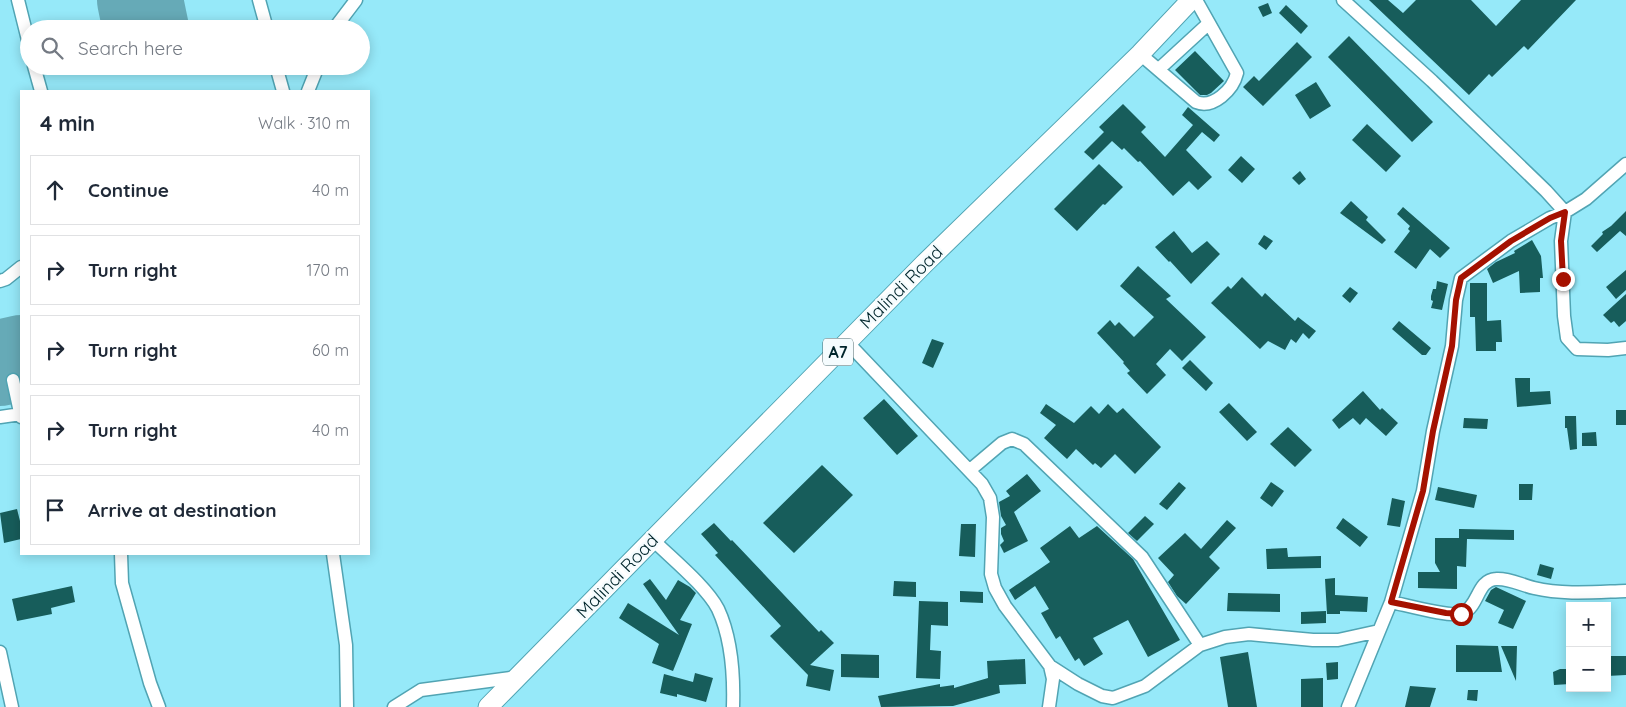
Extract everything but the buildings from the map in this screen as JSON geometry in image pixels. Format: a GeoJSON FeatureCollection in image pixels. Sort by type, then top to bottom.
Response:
{"type":"FeatureCollection","features":[{"type":"Feature","properties":{"kind":"highway","name":"Malindi Road"},"geometry":{"type":"LineString","coordinates":[[488,707],[970,218],[1140,54],[1191,0]]}},
{"type":"Feature","properties":{"kind":"street"},"geometry":{"type":"LineString","coordinates":[[18,0],[23,20]]}},
{"type":"Feature","properties":{"kind":"street"},"geometry":{"type":"LineString","coordinates":[[259,0],[264,20]]}},
{"type":"Feature","properties":{"kind":"street"},"geometry":{"type":"LineString","coordinates":[[341,20],[356,0]]}},
{"type":"Feature","properties":{"kind":"street"},"geometry":{"type":"LineString","coordinates":[[1140,54],[1196,102],[1203,105],[1212,103],[1223,94],[1235,81],[1237,73],[1196,0]]}},
{"type":"Feature","properties":{"kind":"street"},"geometry":{"type":"LineString","coordinates":[[1343,0],[1432,81],[1546,190],[1565,212],[1561,241],[1566,338],[1577,349],[1608,350],[1626,348]]}},
{"type":"Feature","properties":{"kind":"street"},"geometry":{"type":"LineString","coordinates":[[1159,69],[1208,24]]}},
{"type":"Feature","properties":{"kind":"street"},"geometry":{"type":"LineString","coordinates":[[37,75],[41,90]]}},
{"type":"Feature","properties":{"kind":"street"},"geometry":{"type":"LineString","coordinates":[[279,75],[283,90]]}},
{"type":"Feature","properties":{"kind":"street"},"geometry":{"type":"LineString","coordinates":[[308,90],[314,75]]}},
{"type":"Feature","properties":{"kind":"street"},"geometry":{"type":"LineString","coordinates":[[1348,707],[1391,602],[1423,491],[1433,431],[1452,346],[1456,300],[1461,278],[1511,241],[1586,199],[1626,164]]}},
{"type":"Feature","properties":{"kind":"street"},"geometry":{"type":"LineString","coordinates":[[0,281],[6,279],[20,268]]}},
{"type":"Feature","properties":{"kind":"street"},"geometry":{"type":"LineString","coordinates":[[847,342],[982,484],[990,498],[993,517],[991,574],[995,588],[1005,606],[1050,666],[1078,684],[1102,696],[1113,698],[1145,686],[1200,645],[1225,637],[1249,634],[1314,640],[1338,640],[1379,631]]}},
{"type":"Feature","properties":{"kind":"street"},"geometry":{"type":"LineString","coordinates":[[12,380],[20,411]]}},
{"type":"Feature","properties":{"kind":"street"},"geometry":{"type":"LineString","coordinates":[[0,417],[20,415]]}},
{"type":"Feature","properties":{"kind":"street"},"geometry":{"type":"LineString","coordinates":[[970,470],[1002,442],[1012,439],[1024,444],[1142,557],[1200,645]]}},
{"type":"Feature","properties":{"kind":"street"},"geometry":{"type":"LineString","coordinates":[[652,539],[702,589],[718,609],[734,676],[733,707]]}},
{"type":"Feature","properties":{"kind":"street"},"geometry":{"type":"LineString","coordinates":[[121,555],[122,583],[150,683],[159,707]]}},
{"type":"Feature","properties":{"kind":"street"},"geometry":{"type":"LineString","coordinates":[[333,555],[346,645],[347,707]]}},
{"type":"Feature","properties":{"kind":"street"},"geometry":{"type":"LineString","coordinates":[[1391,602],[1446,613],[1461,614],[1470,609],[1484,584],[1494,579],[1505,579],[1534,588],[1577,593],[1626,591]]}},
{"type":"Feature","properties":{"kind":"street"},"geometry":{"type":"LineString","coordinates":[[0,652],[3,679],[12,707]]}},
{"type":"Feature","properties":{"kind":"street"},"geometry":{"type":"LineString","coordinates":[[1049,707],[1053,679],[1050,666]]}},
{"type":"Feature","properties":{"kind":"street"},"geometry":{"type":"LineString","coordinates":[[394,707],[421,690],[519,676]]}},
{"type":"Feature","properties":{"kind":"runway"},"geometry":{"type":"LineString","coordinates":[[140,0],[144,20]]}},
{"type":"Feature","properties":{"kind":"runway"},"geometry":{"type":"LineString","coordinates":[[0,363],[20,358]]}},
{"type":"Feature","properties":{"kind":"route"},"geometry":{"type":"LineString","coordinates":[[1461,614],[1446,613],[1391,602],[1423,491],[1433,431],[1452,346],[1456,300],[1461,278],[1476,265],[1511,241],[1550,218],[1565,212],[1561,241],[1563,279]]}}]}
